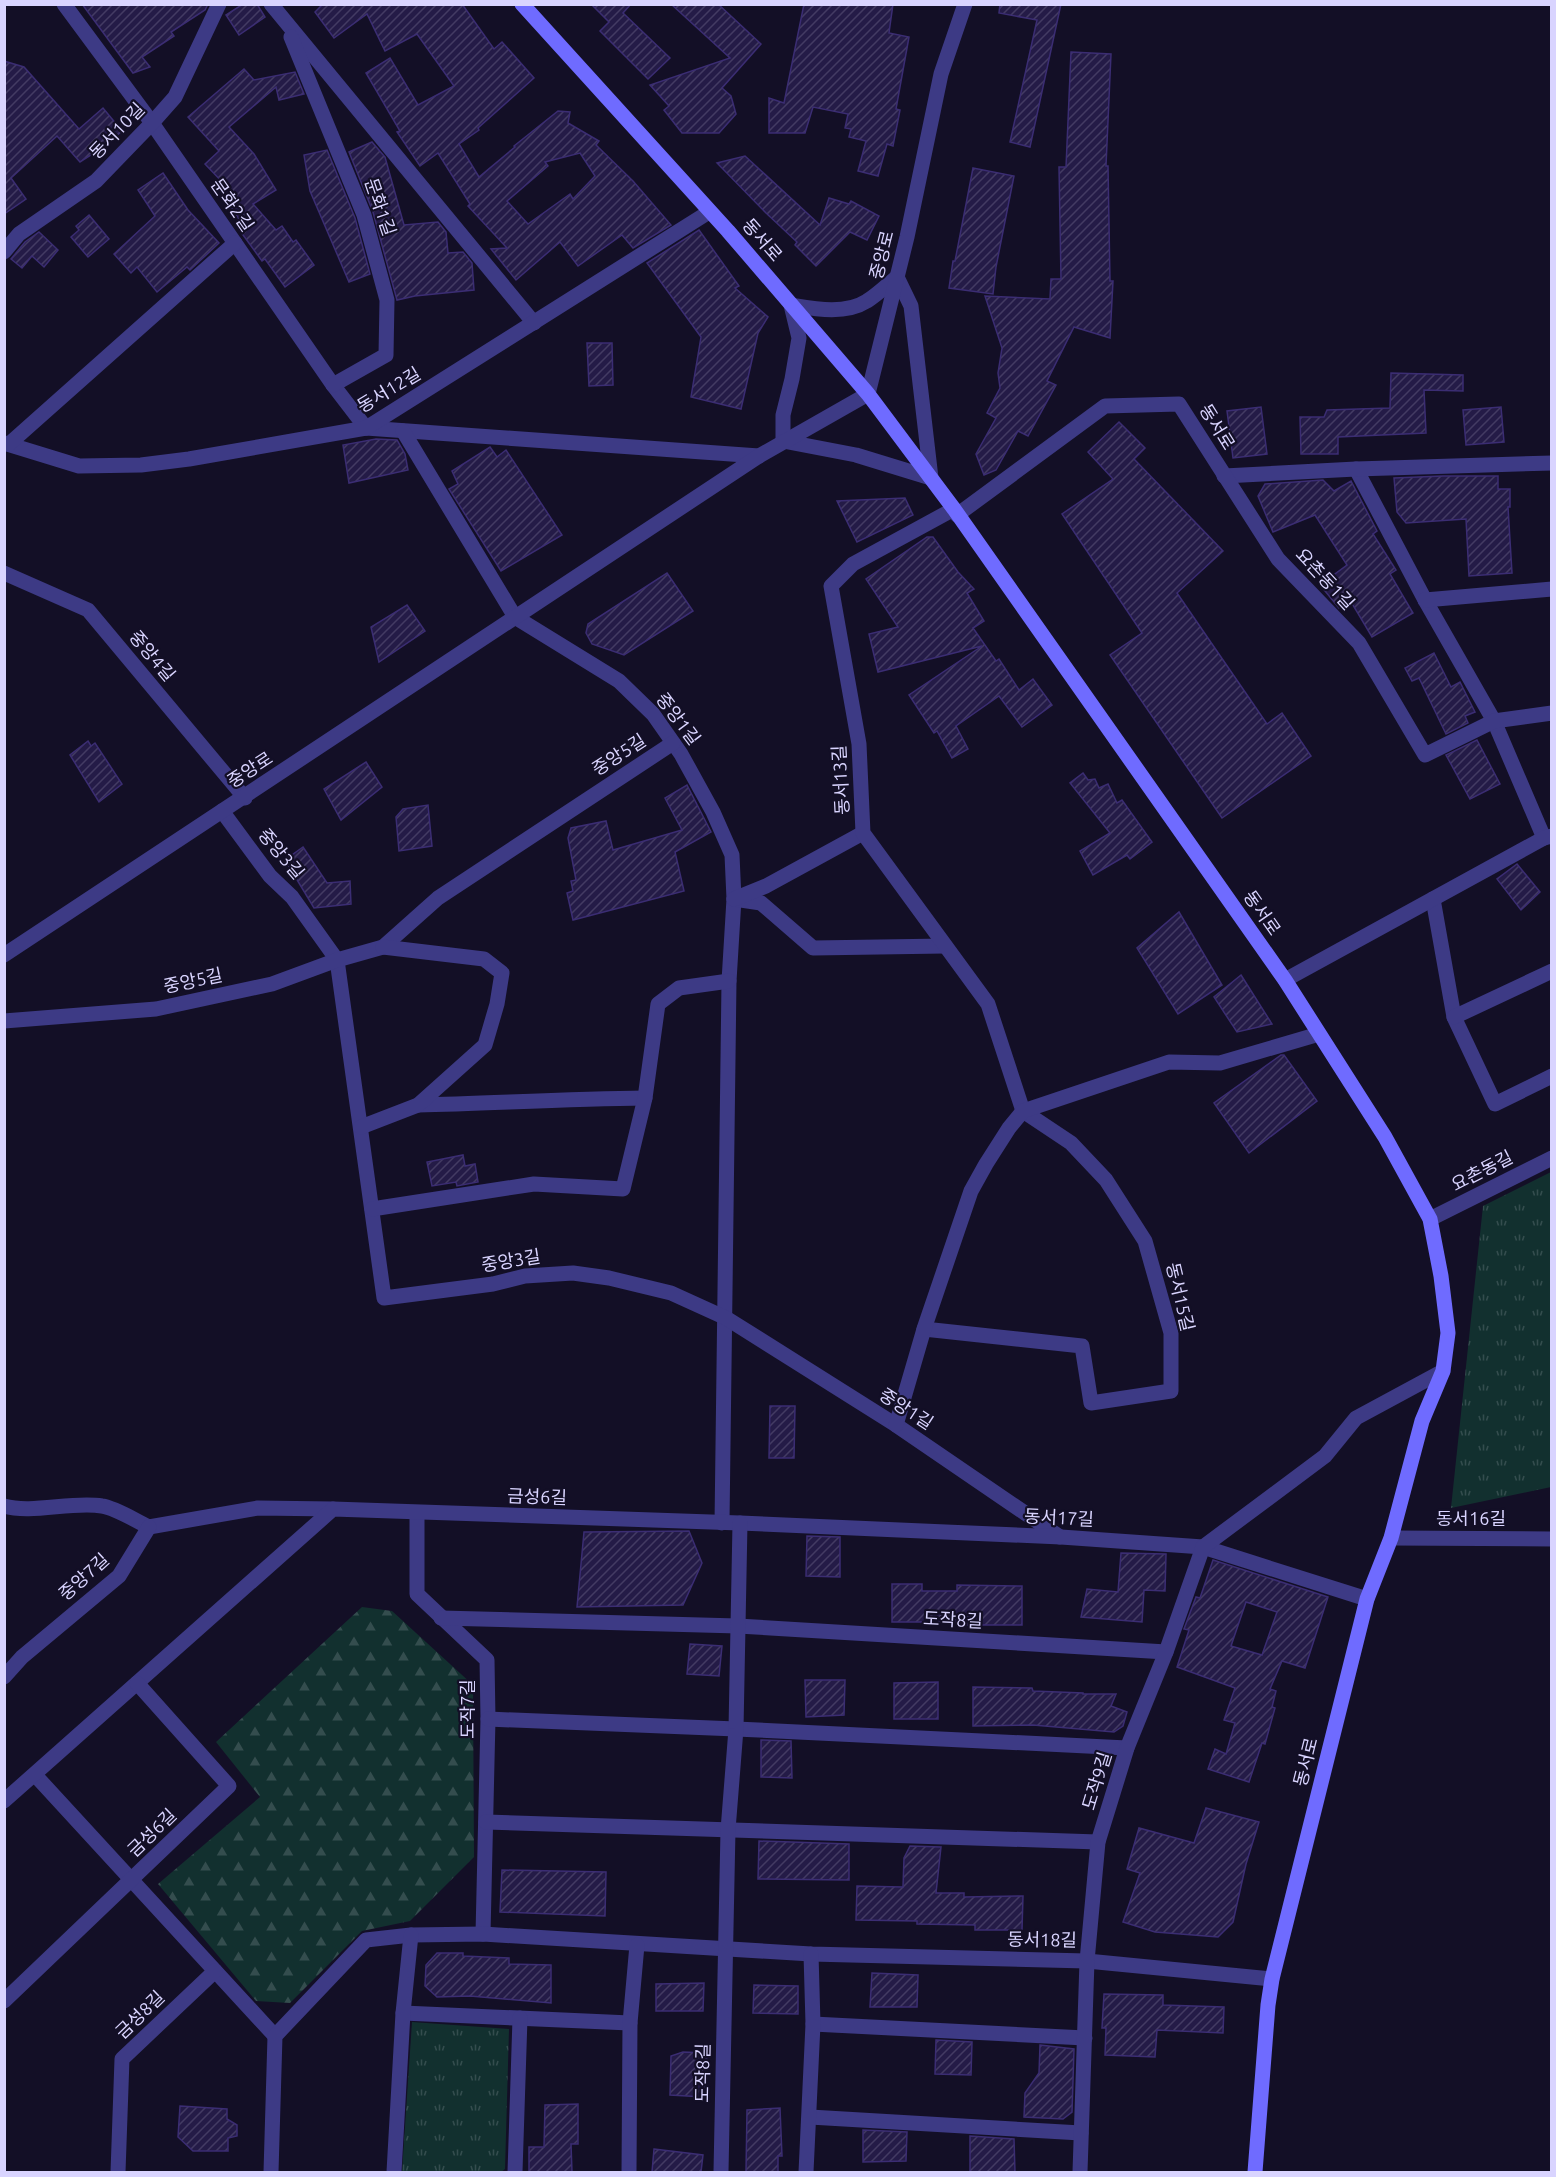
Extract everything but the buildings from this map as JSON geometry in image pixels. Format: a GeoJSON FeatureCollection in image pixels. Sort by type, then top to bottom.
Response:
{"type":"FeatureCollection","features":[{"type":"Feature","properties":{"kind":"main road","name":"동서로"},"geometry":{"type":"LineString","coordinates":[[522,4],[728,231],[868,394],[931,478],[1285,981],[1385,1137],[1430,1219],[1441,1276],[1448,1333],[1443,1371],[1422,1421],[1391,1538],[1367,1599],[1272,1978],[1255,2172]]}},
{"type":"Feature","properties":{"kind":"street","name":"문화2길"},"geometry":{"type":"LineString","coordinates":[[64,4],[152,123],[333,385],[366,428]]}},
{"type":"Feature","properties":{"kind":"street","name":"동서10길"},"geometry":{"type":"LineString","coordinates":[[4,252],[19,234],[96,181],[175,97],[219,4]]}},
{"type":"Feature","properties":{"kind":"street","name":"문화1길"},"geometry":{"type":"LineString","coordinates":[[271,4],[534,323]]}},
{"type":"Feature","properties":{"kind":"street","name":"중앙로"},"geometry":{"type":"LineString","coordinates":[[4,955],[245,798],[759,456],[868,394],[897,277],[941,74],[965,4]]}},
{"type":"Feature","properties":{"kind":"street","name":"문화1길"},"geometry":{"type":"LineString","coordinates":[[285,23],[364,215],[387,300],[386,355],[333,385]]}},
{"type":"Feature","properties":{"kind":"street","name":"동서12길"},"geometry":{"type":"LineString","coordinates":[[7,444],[79,466],[141,465],[189,459],[366,428],[709,212]]}},
{"type":"Feature","properties":{"kind":"street","name":"동서12길"},"geometry":{"type":"LineString","coordinates":[[7,444],[235,243]]}},
{"type":"Feature","properties":{"kind":"street"},"geometry":{"type":"LineString","coordinates":[[897,277],[911,306],[931,478],[856,455],[783,441],[783,415],[800,339],[791,305],[822,310],[845,309],[866,302],[897,277]]}},
{"type":"Feature","properties":{"kind":"street","name":"동서로"},"geometry":{"type":"LineString","coordinates":[[956,512],[1105,406],[1179,404],[1224,476]]}},
{"type":"Feature","properties":{"kind":"street"},"geometry":{"type":"LineString","coordinates":[[366,428],[759,456]]}},
{"type":"Feature","properties":{"kind":"street"},"geometry":{"type":"LineString","coordinates":[[403,431],[515,617]]}},
{"type":"Feature","properties":{"kind":"street"},"geometry":{"type":"LineString","coordinates":[[1224,476],[1551,463]]}},
{"type":"Feature","properties":{"kind":"street"},"geometry":{"type":"LineString","coordinates":[[1285,981],[1548,837],[1494,721],[1425,600],[1356,469]]}},
{"type":"Feature","properties":{"kind":"street","name":"요촌동1길"},"geometry":{"type":"LineString","coordinates":[[1224,476],[1278,559],[1359,643],[1425,755],[1494,721],[1551,713]]}},
{"type":"Feature","properties":{"kind":"street","name":"동서13길"},"geometry":{"type":"LineString","coordinates":[[956,512],[853,564],[831,586],[859,744],[863,832],[988,1004],[1023,1111]]}},
{"type":"Feature","properties":{"kind":"street","name":"중앙4길"},"geometry":{"type":"LineString","coordinates":[[4,573],[88,610],[245,798]]}},
{"type":"Feature","properties":{"kind":"street"},"geometry":{"type":"LineString","coordinates":[[1425,600],[1551,589]]}},
{"type":"Feature","properties":{"kind":"street","name":"중앙1길"},"geometry":{"type":"LineString","coordinates":[[515,617],[619,681],[653,714],[681,754],[713,812],[732,855],[734,899],[729,981],[722,1522]]}},
{"type":"Feature","properties":{"kind":"street","name":"중앙5길"},"geometry":{"type":"LineString","coordinates":[[383,947],[438,898],[673,743]]}},
{"type":"Feature","properties":{"kind":"street","name":"중앙3길"},"geometry":{"type":"LineString","coordinates":[[222,811],[270,876],[292,897],[337,960],[384,1298],[493,1284],[525,1276],[573,1273],[609,1278],[671,1293],[726,1318]]}},
{"type":"Feature","properties":{"kind":"street"},"geometry":{"type":"LineString","coordinates":[[734,899],[766,886],[863,832]]}},
{"type":"Feature","properties":{"kind":"street"},"geometry":{"type":"LineString","coordinates":[[734,899],[762,903],[813,948],[945,946]]}},
{"type":"Feature","properties":{"kind":"street"},"geometry":{"type":"LineString","coordinates":[[1433,899],[1454,1017],[1495,1104],[1551,1076]]}},
{"type":"Feature","properties":{"kind":"street","name":"중앙5길"},"geometry":{"type":"LineString","coordinates":[[4,1021],[156,1009],[272,984],[337,960],[383,947],[484,959],[502,973],[497,1004],[485,1045],[418,1105]]}},
{"type":"Feature","properties":{"kind":"street"},"geometry":{"type":"LineString","coordinates":[[1454,1017],[1551,971]]}},
{"type":"Feature","properties":{"kind":"street"},"geometry":{"type":"LineString","coordinates":[[372,1209],[534,1184],[623,1189],[645,1098],[657,1004],[679,987],[729,981]]}},
{"type":"Feature","properties":{"kind":"street"},"geometry":{"type":"LineString","coordinates":[[896,1425],[924,1329],[971,1191],[1009,1128],[1023,1111],[1169,1062],[1220,1063],[1319,1035]]}},
{"type":"Feature","properties":{"kind":"street"},"geometry":{"type":"LineString","coordinates":[[361,1128],[418,1105],[645,1098]]}},
{"type":"Feature","properties":{"kind":"street","name":"동서15길"},"geometry":{"type":"LineString","coordinates":[[924,1329],[1082,1346],[1091,1403],[1172,1391],[1171,1333],[1145,1241],[1106,1180],[1071,1143],[1023,1111]]}},
{"type":"Feature","properties":{"kind":"street","name":"요촌동길"},"geometry":{"type":"LineString","coordinates":[[1430,1219],[1551,1158]]}},
{"type":"Feature","properties":{"kind":"street","name":"중앙1길"},"geometry":{"type":"LineString","coordinates":[[726,1318],[896,1425],[1060,1538]]}},
{"type":"Feature","properties":{"kind":"street"},"geometry":{"type":"LineString","coordinates":[[1203,1547],[1325,1455],[1356,1419],[1443,1371]]}},
{"type":"Feature","properties":{"kind":"street"},"geometry":{"type":"LineString","coordinates":[[4,1506],[14,1508],[60,1505],[104,1506],[149,1527]]}},
{"type":"Feature","properties":{"kind":"street","name":"금성6길"},"geometry":{"type":"LineString","coordinates":[[149,1527],[258,1508],[740,1522]]}},
{"type":"Feature","properties":{"kind":"street"},"geometry":{"type":"LineString","coordinates":[[4,1801],[333,1509]]}},
{"type":"Feature","properties":{"kind":"street","name":"도작7길"},"geometry":{"type":"LineString","coordinates":[[417,1513],[417,1594],[487,1660],[488,1719],[483,1934]]}},
{"type":"Feature","properties":{"kind":"street","name":"동서17길"},"geometry":{"type":"LineString","coordinates":[[740,1522],[1203,1547],[1367,1599]]}},
{"type":"Feature","properties":{"kind":"street","name":"도작8길"},"geometry":{"type":"LineString","coordinates":[[721,2172],[728,1830],[736,1729],[740,1522]]}},
{"type":"Feature","properties":{"kind":"street","name":"중앙7길"},"geometry":{"type":"LineString","coordinates":[[4,1677],[22,1657],[119,1576],[149,1527]]}},
{"type":"Feature","properties":{"kind":"street","name":"동서16길"},"geometry":{"type":"LineString","coordinates":[[1391,1538],[1551,1539]]}},
{"type":"Feature","properties":{"kind":"street","name":"도작9길"},"geometry":{"type":"LineString","coordinates":[[1080,2172],[1087,1961],[1098,1842],[1127,1748],[1166,1652],[1203,1547]]}},
{"type":"Feature","properties":{"kind":"street","name":"도작8길"},"geometry":{"type":"LineString","coordinates":[[441,1618],[738,1626],[1166,1652]]}},
{"type":"Feature","properties":{"kind":"street","name":"금성6길"},"geometry":{"type":"LineString","coordinates":[[133,1879],[229,1786],[137,1683]]}},
{"type":"Feature","properties":{"kind":"street"},"geometry":{"type":"LineString","coordinates":[[488,1719],[1127,1748]]}},
{"type":"Feature","properties":{"kind":"street"},"geometry":{"type":"LineString","coordinates":[[35,1775],[275,2036]]}},
{"type":"Feature","properties":{"kind":"street"},"geometry":{"type":"LineString","coordinates":[[486,1822],[1098,1842]]}},
{"type":"Feature","properties":{"kind":"street"},"geometry":{"type":"LineString","coordinates":[[4,2001],[133,1879]]}},
{"type":"Feature","properties":{"kind":"street"},"geometry":{"type":"LineString","coordinates":[[271,2172],[275,2036],[366,1940],[411,1935],[483,1934],[637,1945],[725,1947]]}},
{"type":"Feature","properties":{"kind":"street"},"geometry":{"type":"LineString","coordinates":[[394,2172],[403,2013],[411,1935]]}},
{"type":"Feature","properties":{"kind":"street"},"geometry":{"type":"LineString","coordinates":[[629,2172],[630,2024],[637,1945]]}},
{"type":"Feature","properties":{"kind":"street","name":"동서18길"},"geometry":{"type":"LineString","coordinates":[[725,1947],[811,1954],[1087,1961],[1272,1978]]}},
{"type":"Feature","properties":{"kind":"street"},"geometry":{"type":"LineString","coordinates":[[806,2172],[813,2024],[811,1954]]}},
{"type":"Feature","properties":{"kind":"street","name":"금성8길"},"geometry":{"type":"LineString","coordinates":[[118,2172],[122,2059],[215,1971]]}},
{"type":"Feature","properties":{"kind":"street"},"geometry":{"type":"LineString","coordinates":[[403,2013],[630,2024]]}},
{"type":"Feature","properties":{"kind":"street"},"geometry":{"type":"LineString","coordinates":[[515,2172],[520,2018]]}},
{"type":"Feature","properties":{"kind":"street"},"geometry":{"type":"LineString","coordinates":[[813,2024],[1085,2038]]}},
{"type":"Feature","properties":{"kind":"street"},"geometry":{"type":"LineString","coordinates":[[810,2117],[1081,2133]]}},
{"type":"Feature","properties":{"kind":"green space"},"geometry":{"type":"Polygon","coordinates":[[[1551,1172],[1551,1487],[1451,1508],[1483,1206],[1551,1172]]]}},
{"type":"Feature","properties":{"kind":"green space"},"geometry":{"type":"Polygon","coordinates":[[[362,1607],[392,1611],[473,1685],[474,1857],[410,1921],[362,1931],[290,2003],[256,2001],[158,1884],[260,1797],[216,1742],[362,1607]]]}},
{"type":"Feature","properties":{"kind":"green space"},"geometry":{"type":"Polygon","coordinates":[[[412,2022],[509,2029],[505,2169],[501,2172],[402,2172],[412,2022]]]}}]}
